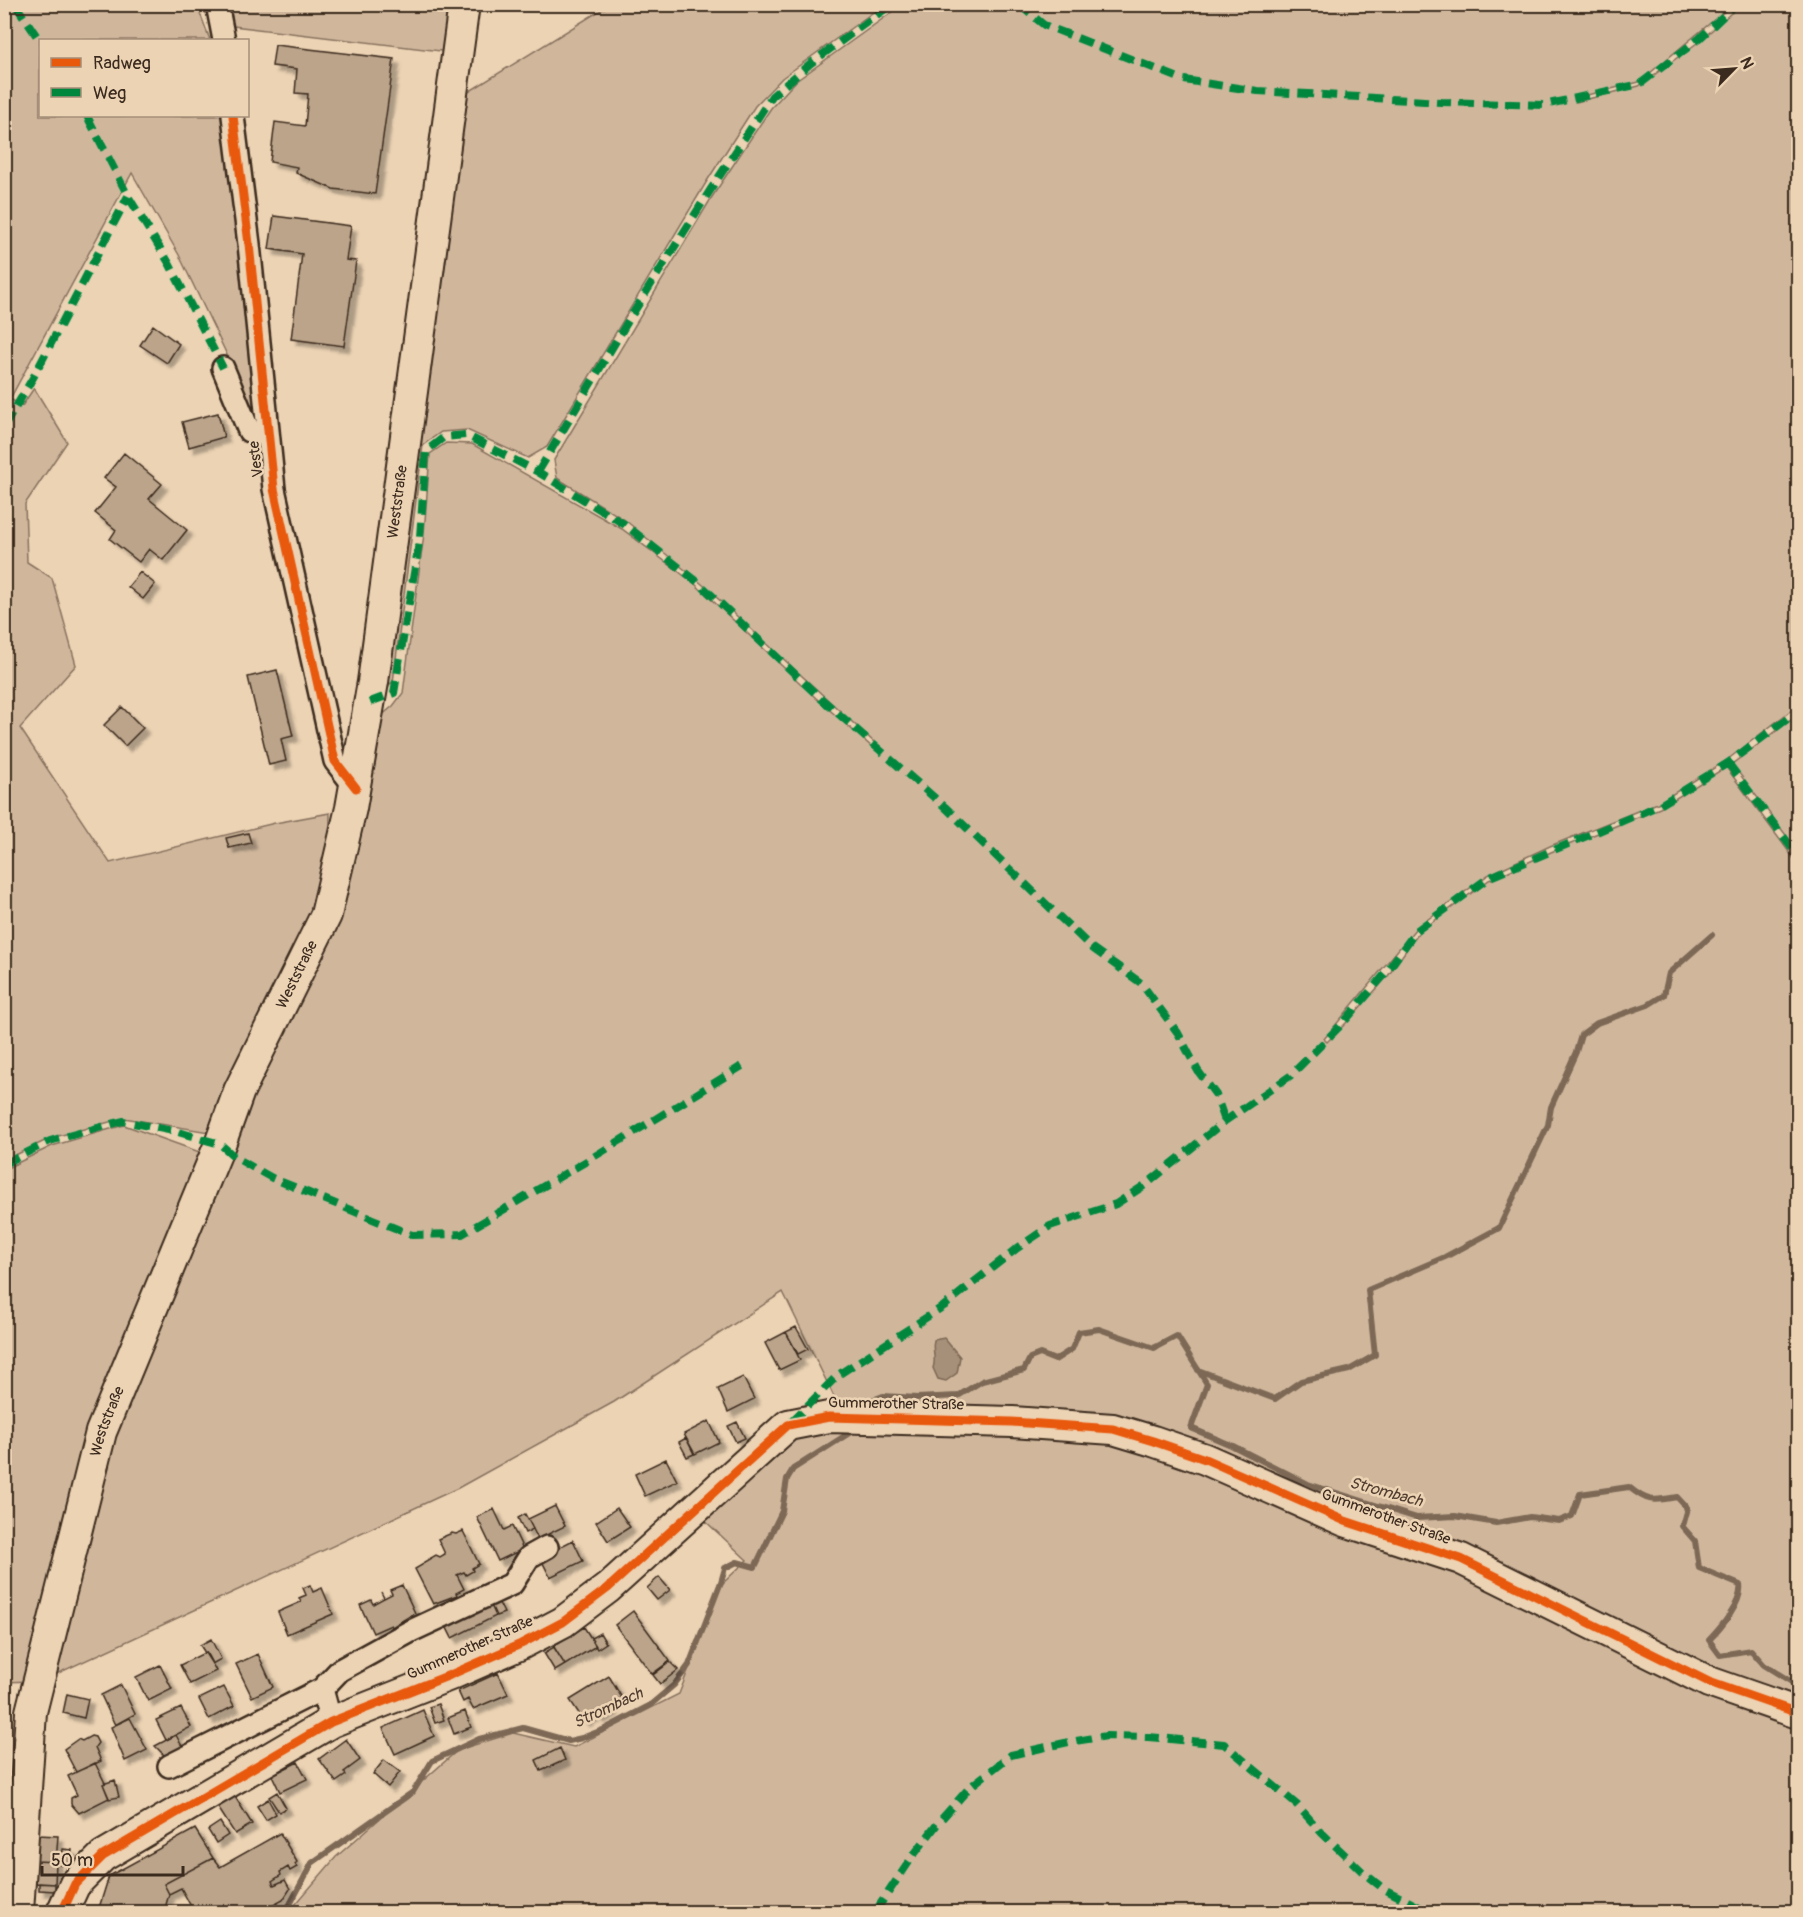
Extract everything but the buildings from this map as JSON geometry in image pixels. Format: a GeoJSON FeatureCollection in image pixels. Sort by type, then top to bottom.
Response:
{"type":"FeatureCollection","features":[{"type":"Feature","properties":{"kind":"main road","name":"Weststraße"},"geometry":{"type":"LineString","coordinates":[[18,1912],[31,1712],[101,1432],[220,1144],[239,1091],[326,915],[356,788],[377,658],[464,4]]}},
{"type":"Feature","properties":{"kind":"main road","name":"Gummerother Straße"},"geometry":{"type":"LineString","coordinates":[[62,1912],[75,1884],[102,1856],[331,1722],[450,1675],[521,1644],[563,1622],[640,1560],[788,1425],[829,1417],[862,1416],[1012,1422],[1113,1430],[1153,1441],[1205,1459],[1345,1521],[1461,1559],[1709,1682],[1798,1713]]}},
{"type":"Feature","properties":{"kind":"street"},"geometry":{"type":"LineString","coordinates":[[217,4],[224,39]]}},
{"type":"Feature","properties":{"kind":"street","name":"Veste"},"geometry":{"type":"LineString","coordinates":[[233,117],[249,244],[274,489],[335,761],[356,788]]}},
{"type":"Feature","properties":{"kind":"street"},"geometry":{"type":"LineString","coordinates":[[223,368],[249,431],[268,436]]}},
{"type":"Feature","properties":{"kind":"street"},"geometry":{"type":"LineString","coordinates":[[169,1766],[322,1689],[340,1670],[411,1631],[512,1584],[529,1557],[547,1547]]}},
{"type":"Feature","properties":{"kind":"street"},"geometry":{"type":"LineString","coordinates":[[322,1689],[331,1722]]}},
{"type":"Feature","properties":{"kind":"shaded area"},"geometry":{"type":"Polygon","coordinates":[[[4,5],[197,5],[210,39],[39,39],[39,117],[223,117],[256,384],[254,418],[241,384],[179,255],[132,173],[10,399],[22,406],[34,388],[67,442],[25,504],[27,562],[52,578],[76,665],[20,728],[110,863],[275,823],[330,813],[329,856],[316,911],[215,1133],[124,1118],[51,1138],[5,1160],[4,5]]]}},
{"type":"Feature","properties":{"kind":"shaded area"},"geometry":{"type":"Polygon","coordinates":[[[230,5],[455,5],[449,52],[233,26],[230,5]]]}},
{"type":"Feature","properties":{"kind":"shaded area"},"geometry":{"type":"Polygon","coordinates":[[[609,5],[883,5],[782,78],[755,106],[707,181],[547,447],[528,458],[467,430],[441,432],[423,445],[393,682],[382,689],[462,96],[609,5]]]}},
{"type":"Feature","properties":{"kind":"shaded area"},"geometry":{"type":"Polygon","coordinates":[[[902,5],[1732,5],[1639,82],[1575,98],[1576,102],[1639,86],[1701,40],[1740,5],[1798,5],[1798,705],[1727,760],[1660,802],[1550,846],[1488,875],[1416,928],[1324,1039],[1327,1042],[1388,976],[1418,933],[1489,880],[1660,808],[1726,767],[1798,864],[1798,1912],[289,1912],[336,1857],[458,1750],[513,1733],[574,1747],[679,1694],[721,1585],[747,1560],[701,1517],[796,1436],[838,1405],[783,1292],[614,1402],[458,1488],[50,1677],[105,1433],[218,1173],[335,920],[380,717],[403,693],[424,534],[430,454],[446,443],[472,444],[622,529],[695,584],[816,698],[872,747],[876,744],[702,584],[625,520],[557,478],[554,460],[712,197],[771,108],[796,81],[902,5]]]}},
{"type":"Feature","properties":{"kind":"shaded area"},"geometry":{"type":"Polygon","coordinates":[[[1798,715],[1798,851],[1732,764],[1798,715]]]}},
{"type":"Feature","properties":{"kind":"shaded area"},"geometry":{"type":"Polygon","coordinates":[[[124,1125],[205,1154],[31,1681],[5,1682],[5,1169],[52,1146],[124,1125]]]}},
{"type":"Feature","properties":{"kind":"shaded area"},"geometry":{"type":"Polygon","coordinates":[[[944,1338],[960,1357],[957,1373],[946,1381],[938,1379],[933,1368],[934,1340],[944,1338]]]}},
{"type":"Feature","properties":{"kind":"waterway"},"geometry":{"type":"LineString","coordinates":[[1198,1370],[1275,1399],[1301,1381],[1349,1370],[1375,1355],[1368,1290],[1445,1257],[1499,1228],[1548,1125],[1551,1107],[1576,1052],[1581,1035],[1597,1023],[1648,1005],[1664,995],[1669,973],[1712,935]]}},
{"type":"Feature","properties":{"kind":"waterway","name":"Strombach"},"geometry":{"type":"LineString","coordinates":[[870,1401],[883,1396],[917,1398],[958,1396],[982,1381],[1024,1370],[1030,1358],[1040,1354],[1055,1360],[1072,1349],[1079,1332],[1099,1329],[1154,1348],[1177,1336],[1207,1384],[1191,1428],[1231,1445],[1308,1484],[1417,1518],[1455,1516],[1496,1523],[1530,1517],[1559,1521],[1572,1516],[1580,1494],[1629,1487],[1641,1496],[1652,1500],[1677,1497],[1687,1508],[1682,1526],[1695,1541],[1699,1568],[1740,1585],[1740,1592],[1734,1607],[1709,1640],[1720,1655],[1751,1650],[1764,1665],[1798,1686]]}},
{"type":"Feature","properties":{"kind":"waterway","name":"Strombach"},"geometry":{"type":"LineString","coordinates":[[286,1912],[312,1863],[413,1792],[432,1761],[479,1739],[523,1728],[569,1741],[582,1738],[649,1706],[674,1685],[689,1665],[725,1568],[737,1562],[755,1567],[782,1511],[787,1479],[793,1469],[854,1430]]}},
{"type":"Feature","properties":{"kind":"marked path"},"geometry":{"type":"LineString","coordinates":[[15,4],[39,40]]}},
{"type":"Feature","properties":{"kind":"marked path"},"geometry":{"type":"LineString","coordinates":[[538,472],[628,321],[772,96],[811,63],[892,4]]}},
{"type":"Feature","properties":{"kind":"marked path"},"geometry":{"type":"LineString","coordinates":[[1018,4],[1044,25],[1184,80],[1258,91],[1441,102],[1544,105],[1640,84],[1700,38],[1736,4]]}},
{"type":"Feature","properties":{"kind":"marked path"},"geometry":{"type":"LineString","coordinates":[[88,117],[128,196],[169,263],[223,368]]}},
{"type":"Feature","properties":{"kind":"marked path"},"geometry":{"type":"LineString","coordinates":[[4,427],[34,376],[128,196]]}},
{"type":"Feature","properties":{"kind":"marked path"},"geometry":{"type":"LineString","coordinates":[[370,702],[394,693],[420,537],[426,451],[444,437],[466,435],[538,472],[624,524],[699,583],[817,695],[945,807],[1092,948],[1141,983],[1178,1033],[1198,1071],[1216,1095],[1225,1121]]}},
{"type":"Feature","properties":{"kind":"marked path"},"geometry":{"type":"LineString","coordinates":[[791,1422],[838,1375],[944,1306],[1016,1249],[1050,1226],[1116,1204],[1148,1183],[1225,1121],[1290,1076],[1345,1021],[1385,974],[1416,931],[1488,878],[1660,805],[1728,763],[1798,711]]}},
{"type":"Feature","properties":{"kind":"marked path"},"geometry":{"type":"LineString","coordinates":[[1728,763],[1798,856]]}},
{"type":"Feature","properties":{"kind":"marked path"},"geometry":{"type":"LineString","coordinates":[[4,1164],[50,1141],[123,1121],[178,1132],[220,1144],[236,1158],[272,1178],[412,1235],[462,1234],[742,1066]]}},
{"type":"Feature","properties":{"kind":"marked path"},"geometry":{"type":"LineString","coordinates":[[875,1912],[938,1823],[970,1787],[1011,1755],[1107,1736],[1224,1744],[1297,1805],[1322,1833],[1365,1874],[1384,1889],[1429,1912]]}},
{"type":"Feature","properties":{"kind":"cycle path"},"geometry":{"type":"LineString","coordinates":[[233,117],[249,244],[274,489],[335,761],[356,788]]}},
{"type":"Feature","properties":{"kind":"cycle path"},"geometry":{"type":"LineString","coordinates":[[62,1912],[75,1884],[103,1856],[331,1722],[450,1675],[521,1644],[563,1622],[608,1588],[788,1425],[829,1417],[1012,1422],[1113,1429],[1153,1441],[1205,1459],[1345,1521],[1461,1559],[1709,1682],[1798,1713]]}}]}
